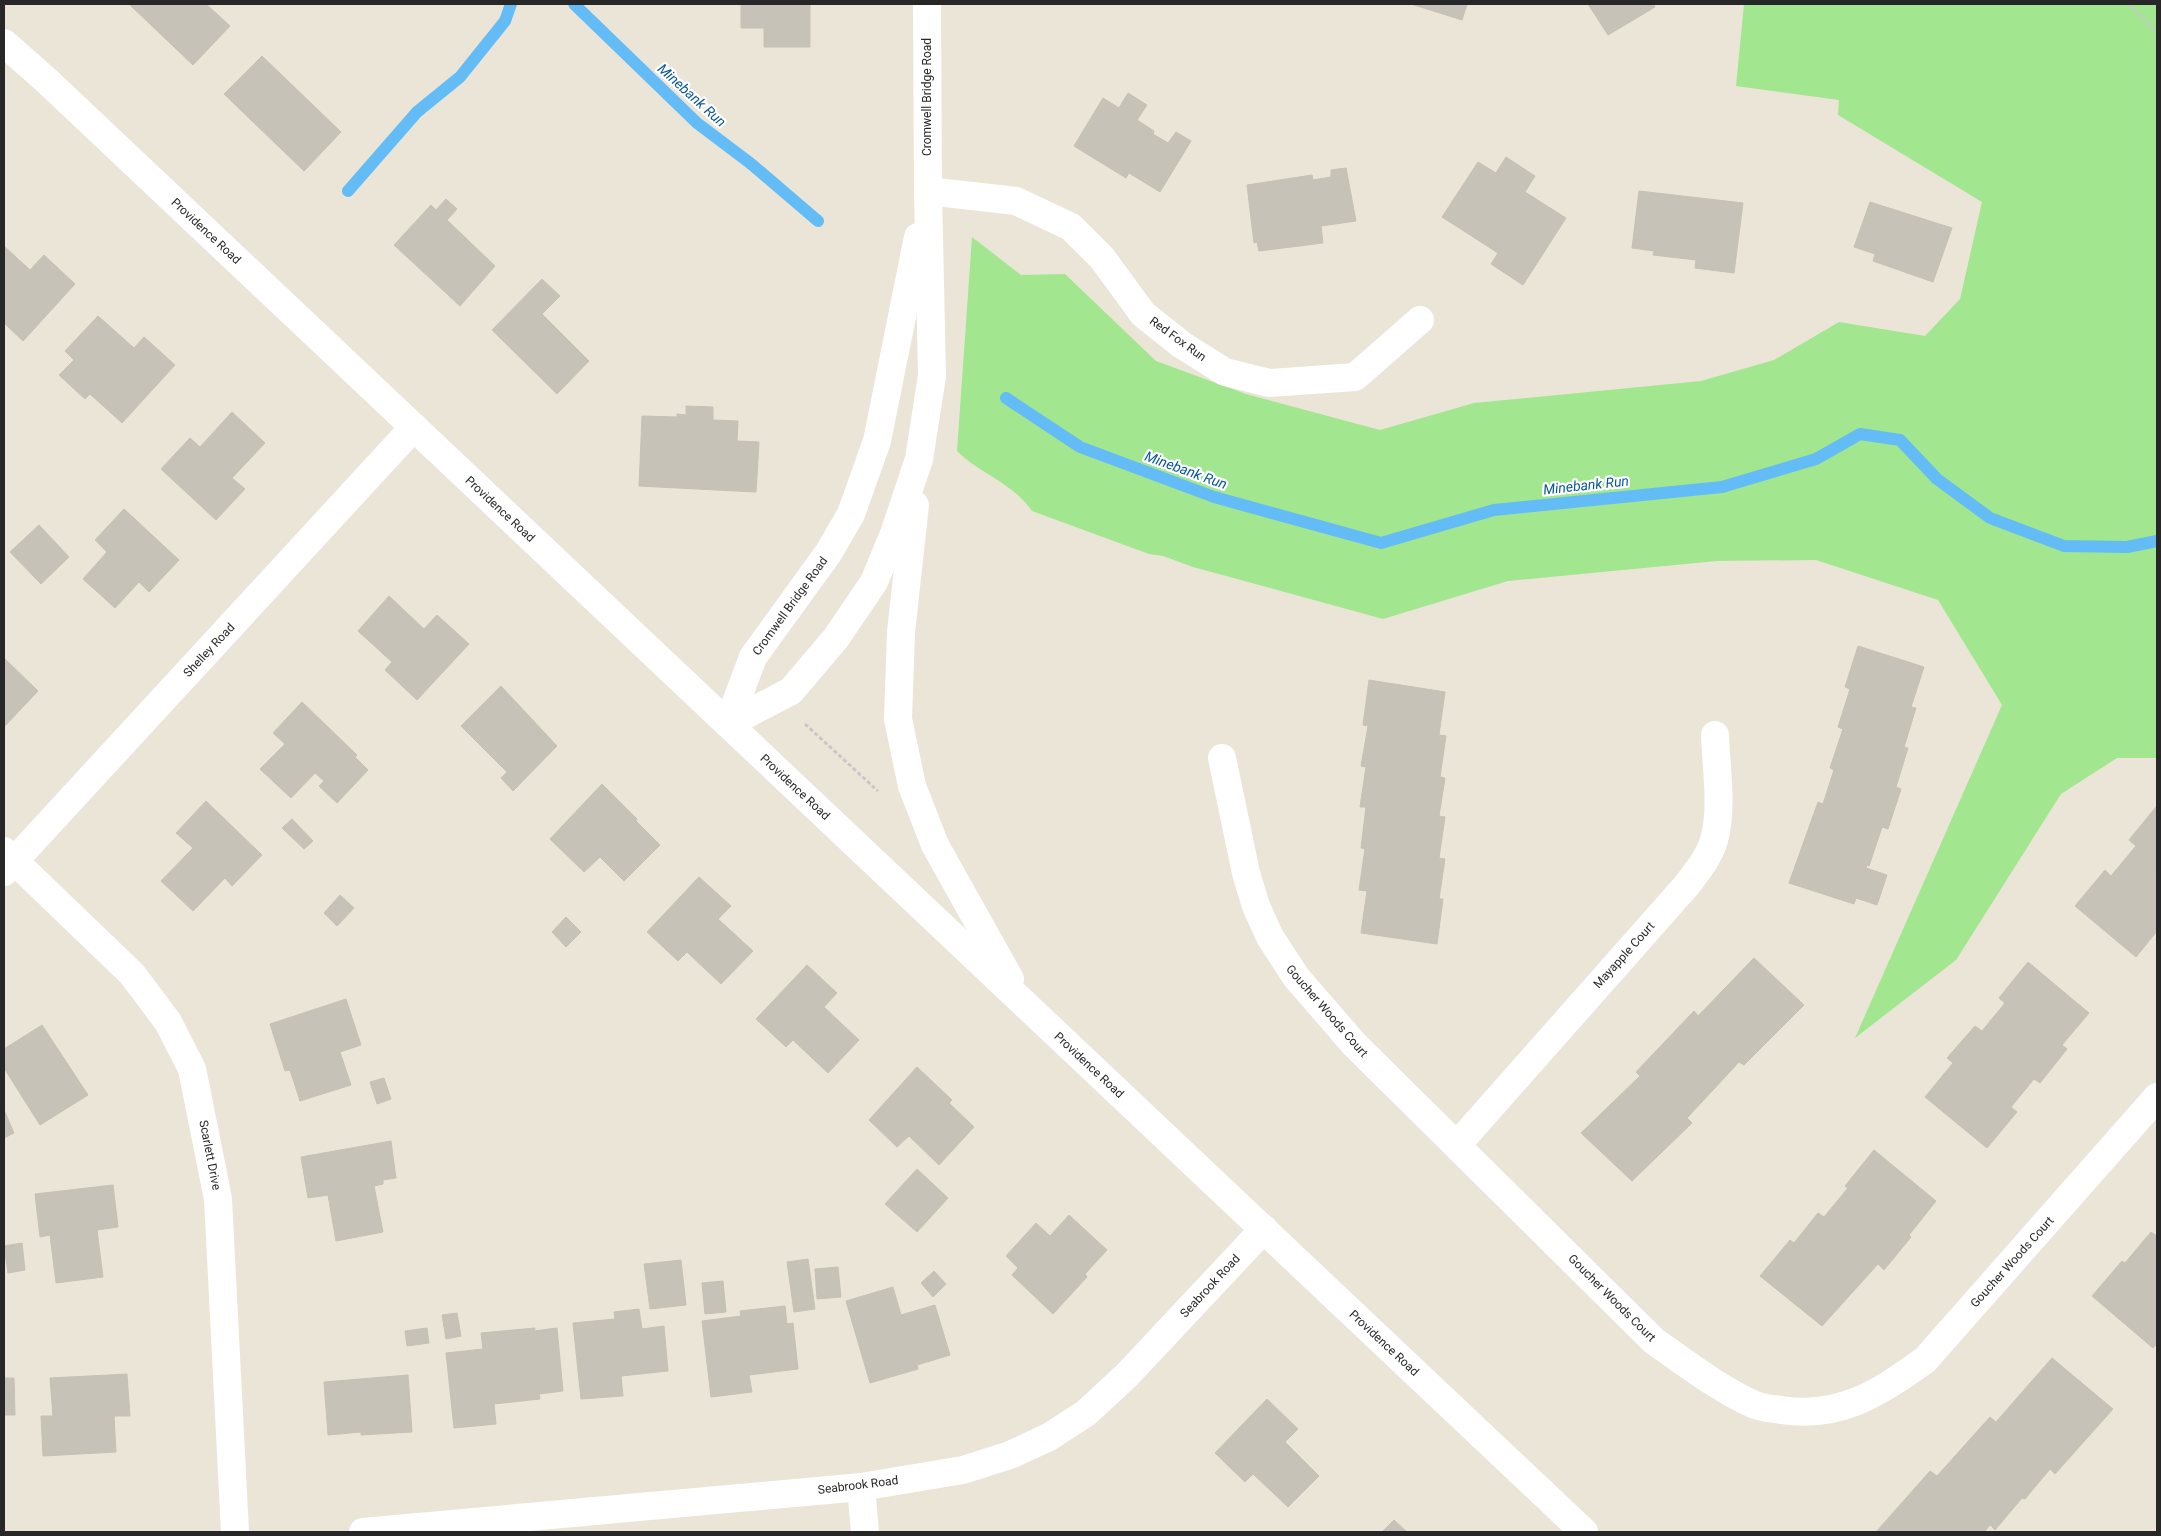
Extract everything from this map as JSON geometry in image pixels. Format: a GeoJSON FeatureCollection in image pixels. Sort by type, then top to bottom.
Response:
{"type":"FeatureCollection","features":[{"type":"Feature","properties":{"kind":"street","name":"Cromwell Bridge Road"},"geometry":{"type":"LineString","coordinates":[[728,724],[791,691],[836,638],[874,582],[895,531],[919,460],[932,376],[928,191],[927,4]]}},
{"type":"Feature","properties":{"kind":"street","name":"Providence Road"},"geometry":{"type":"LineString","coordinates":[[4,43],[46,80],[1584,1532]]}},
{"type":"Feature","properties":{"kind":"street","name":"Cromwell Bridge Road"},"geometry":{"type":"LineString","coordinates":[[728,724],[753,657],[829,552],[851,514],[877,441],[928,191]]}},
{"type":"Feature","properties":{"kind":"street","name":"Red Fox Run"},"geometry":{"type":"LineString","coordinates":[[928,191],[1016,201],[1071,227],[1102,258],[1143,314],[1182,345],[1225,372],[1269,383],[1355,377],[1420,320]]}},
{"type":"Feature","properties":{"kind":"street","name":"Shelley Road"},"geometry":{"type":"LineString","coordinates":[[7,861],[414,427]]}},
{"type":"Feature","properties":{"kind":"street"},"geometry":{"type":"LineString","coordinates":[[919,460],[901,632],[898,719],[912,786],[935,845],[1024,1004]]}},
{"type":"Feature","properties":{"kind":"street","name":"Mayapple Court"},"geometry":{"type":"LineString","coordinates":[[1457,1145],[1686,886],[1704,862],[1714,840],[1718,811],[1715,735]]}},
{"type":"Feature","properties":{"kind":"street","name":"Goucher Woods Court"},"geometry":{"type":"LineString","coordinates":[[1222,758],[1246,873],[1256,906],[1281,956],[1296,977],[1354,1044],[1654,1341],[1711,1381],[1757,1406],[1796,1412],[1832,1410],[1867,1398],[1925,1360],[2157,1097]]}},
{"type":"Feature","properties":{"kind":"street","name":"Scarlett Drive"},"geometry":{"type":"LineString","coordinates":[[7,861],[132,974],[168,1022],[192,1069],[218,1198],[235,1532]]}},
{"type":"Feature","properties":{"kind":"street","name":"Seabrook Road"},"geometry":{"type":"LineString","coordinates":[[363,1532],[861,1486],[963,1470],[1010,1455],[1049,1437],[1086,1414],[1127,1375],[1264,1230]]}},
{"type":"Feature","properties":{"kind":"street"},"geometry":{"type":"LineString","coordinates":[[861,1486],[865,1532]]}},
{"type":"Feature","properties":{"kind":"path"},"geometry":{"type":"LineString","coordinates":[[2129,4],[2157,33]]}},
{"type":"Feature","properties":{"kind":"path"},"geometry":{"type":"LineString","coordinates":[[801,720],[875,790],[882,793]]}},
{"type":"Feature","properties":{"kind":"green space"},"geometry":{"type":"Polygon","coordinates":[[[1744,4],[2157,4],[2157,758],[2117,758],[2061,794],[1956,960],[1855,1038],[2002,705],[1938,600],[1816,560],[1717,561],[1508,581],[1383,619],[1193,567],[1163,556],[1149,554],[1032,511],[1016,493],[957,451],[972,237],[1021,275],[1065,274],[1156,361],[1246,394],[1380,430],[1474,403],[1701,381],[1774,360],[1839,322],[1925,336],[1960,299],[1982,202],[1838,115],[1839,100],[1736,86],[1744,4]]]}},
{"type":"Feature","properties":{"kind":"building"},"geometry":{"type":"Polygon","coordinates":[[[206,4],[230,26],[193,65],[130,5],[206,4]]]}},
{"type":"Feature","properties":{"kind":"building"},"geometry":{"type":"Polygon","coordinates":[[[741,4],[810,4],[810,47],[764,47],[764,28],[741,28],[741,4]]]}},
{"type":"Feature","properties":{"kind":"building"},"geometry":{"type":"Polygon","coordinates":[[[1411,4],[1467,4],[1462,20],[1411,4]]]}},
{"type":"Feature","properties":{"kind":"building"},"geometry":{"type":"Polygon","coordinates":[[[1588,4],[1653,4],[1655,7],[1608,35],[1588,4]]]}},
{"type":"Feature","properties":{"kind":"building"},"geometry":{"type":"Polygon","coordinates":[[[262,56],[341,132],[304,171],[224,94],[262,56]]]}},
{"type":"Feature","properties":{"kind":"building"},"geometry":{"type":"Polygon","coordinates":[[[1128,93],[1147,105],[1137,120],[1154,131],[1153,134],[1168,143],[1176,132],[1191,141],[1160,192],[1129,173],[1126,178],[1074,146],[1103,98],[1119,108],[1128,93]]]}},
{"type":"Feature","properties":{"kind":"building"},"geometry":{"type":"Polygon","coordinates":[[[1506,157],[1535,176],[1525,192],[1566,218],[1523,285],[1491,264],[1498,253],[1442,217],[1478,162],[1496,173],[1506,157]]]}},
{"type":"Feature","properties":{"kind":"building"},"geometry":{"type":"Polygon","coordinates":[[[1346,168],[1356,221],[1321,226],[1323,243],[1259,251],[1257,242],[1254,243],[1247,185],[1312,175],[1313,180],[1331,177],[1331,170],[1346,168]]]}},
{"type":"Feature","properties":{"kind":"building"},"geometry":{"type":"Polygon","coordinates":[[[1639,191],[1743,203],[1734,273],[1695,268],[1696,260],[1653,255],[1654,251],[1632,248],[1639,191]]]}},
{"type":"Feature","properties":{"kind":"building"},"geometry":{"type":"Polygon","coordinates":[[[446,199],[457,209],[447,220],[495,266],[460,306],[394,245],[431,205],[436,210],[446,199]]]}},
{"type":"Feature","properties":{"kind":"building"},"geometry":{"type":"Polygon","coordinates":[[[1870,202],[1952,228],[1933,282],[1873,261],[1875,254],[1854,247],[1870,202]]]}},
{"type":"Feature","properties":{"kind":"building"},"geometry":{"type":"Polygon","coordinates":[[[4,246],[30,270],[44,255],[75,284],[23,341],[4,323],[4,246]]]}},
{"type":"Feature","properties":{"kind":"building"},"geometry":{"type":"Polygon","coordinates":[[[542,279],[560,296],[542,314],[589,361],[557,394],[492,330],[542,279]]]}},
{"type":"Feature","properties":{"kind":"building"},"geometry":{"type":"Polygon","coordinates":[[[98,316],[134,348],[144,337],[175,365],[122,423],[90,394],[85,399],[59,375],[74,360],[65,351],[98,316]]]}},
{"type":"Feature","properties":{"kind":"building"},"geometry":{"type":"Polygon","coordinates":[[[686,406],[713,407],[713,420],[738,421],[737,441],[759,442],[756,492],[639,486],[642,416],[677,417],[677,414],[686,415],[686,406]]]}},
{"type":"Feature","properties":{"kind":"building"},"geometry":{"type":"Polygon","coordinates":[[[232,412],[265,443],[232,478],[245,489],[216,520],[161,469],[190,438],[200,447],[232,412]]]}},
{"type":"Feature","properties":{"kind":"building"},"geometry":{"type":"Polygon","coordinates":[[[124,509],[179,560],[149,592],[139,582],[115,608],[83,579],[107,552],[95,540],[124,509]]]}},
{"type":"Feature","properties":{"kind":"building"},"geometry":{"type":"Polygon","coordinates":[[[39,525],[69,557],[41,584],[10,552],[39,525]]]}},
{"type":"Feature","properties":{"kind":"building"},"geometry":{"type":"Polygon","coordinates":[[[389,596],[424,629],[437,615],[469,644],[417,700],[385,670],[392,662],[358,631],[389,596]]]}},
{"type":"Feature","properties":{"kind":"building"},"geometry":{"type":"Polygon","coordinates":[[[1858,646],[1924,667],[1911,707],[1916,708],[1904,747],[1908,748],[1896,787],[1901,789],[1888,829],[1882,827],[1869,866],[1867,865],[1866,868],[1887,875],[1877,905],[1856,898],[1854,904],[1789,883],[1818,802],[1823,804],[1834,770],[1830,768],[1843,729],[1838,727],[1850,689],[1845,687],[1858,646]]]}},
{"type":"Feature","properties":{"kind":"building"},"geometry":{"type":"Polygon","coordinates":[[[4,658],[38,691],[4,727],[4,658]]]}},
{"type":"Feature","properties":{"kind":"building"},"geometry":{"type":"Polygon","coordinates":[[[1369,680],[1445,692],[1439,735],[1446,736],[1440,777],[1445,778],[1439,816],[1445,817],[1439,858],[1445,859],[1439,899],[1443,899],[1437,944],[1361,933],[1367,891],[1359,890],[1365,849],[1361,848],[1366,807],[1360,807],[1366,767],[1361,766],[1368,726],[1363,725],[1369,680]]]}},
{"type":"Feature","properties":{"kind":"building"},"geometry":{"type":"Polygon","coordinates":[[[501,686],[557,746],[513,791],[501,778],[507,772],[461,726],[501,686]]]}},
{"type":"Feature","properties":{"kind":"building"},"geometry":{"type":"Polygon","coordinates":[[[302,702],[357,755],[355,757],[368,770],[337,803],[319,786],[324,781],[315,773],[291,798],[260,769],[285,744],[273,733],[302,702]]]}},
{"type":"Feature","properties":{"kind":"building"},"geometry":{"type":"Polygon","coordinates":[[[602,784],[660,845],[624,881],[600,857],[584,872],[550,839],[602,784]]]}},
{"type":"Feature","properties":{"kind":"building"},"geometry":{"type":"Polygon","coordinates":[[[206,801],[262,855],[232,886],[225,878],[193,911],[161,881],[193,848],[176,833],[206,801]]]}},
{"type":"Feature","properties":{"kind":"building"},"geometry":{"type":"Polygon","coordinates":[[[2156,807],[2157,931],[2136,957],[2075,906],[2105,870],[2111,876],[2136,846],[2129,840],[2156,807]]]}},
{"type":"Feature","properties":{"kind":"building"},"geometry":{"type":"Polygon","coordinates":[[[292,819],[313,841],[304,849],[282,828],[292,819]]]}},
{"type":"Feature","properties":{"kind":"building"},"geometry":{"type":"Polygon","coordinates":[[[699,877],[731,906],[718,919],[753,951],[721,984],[687,952],[678,961],[647,932],[699,877]]]}},
{"type":"Feature","properties":{"kind":"building"},"geometry":{"type":"Polygon","coordinates":[[[340,895],[354,908],[337,926],[324,913],[340,895]]]}},
{"type":"Feature","properties":{"kind":"building"},"geometry":{"type":"Polygon","coordinates":[[[566,917],[581,932],[566,947],[552,932],[566,917]]]}},
{"type":"Feature","properties":{"kind":"building"},"geometry":{"type":"Polygon","coordinates":[[[1754,958],[1804,1005],[1744,1065],[1739,1062],[1687,1118],[1692,1123],[1632,1181],[1581,1133],[1640,1076],[1636,1072],[1694,1011],[1698,1016],[1754,958]]]}},
{"type":"Feature","properties":{"kind":"building"},"geometry":{"type":"Polygon","coordinates":[[[2028,962],[2089,1013],[2062,1045],[2067,1049],[2040,1083],[2034,1079],[2011,1107],[2017,1112],[1987,1148],[1925,1097],[1953,1063],[1947,1058],[1975,1026],[1982,1031],[2005,1003],[1999,998],[2028,962]]]}},
{"type":"Feature","properties":{"kind":"building"},"geometry":{"type":"Polygon","coordinates":[[[807,965],[837,993],[824,1007],[859,1040],[828,1073],[793,1040],[786,1047],[756,1019],[807,965]]]}},
{"type":"Feature","properties":{"kind":"building"},"geometry":{"type":"Polygon","coordinates":[[[346,999],[361,1045],[340,1052],[351,1085],[300,1101],[290,1070],[285,1071],[270,1024],[346,999]]]}},
{"type":"Feature","properties":{"kind":"building"},"geometry":{"type":"Polygon","coordinates":[[[42,1025],[88,1095],[40,1125],[4,1068],[4,1049],[42,1025]]]}},
{"type":"Feature","properties":{"kind":"building"},"geometry":{"type":"Polygon","coordinates":[[[917,1067],[952,1100],[949,1103],[974,1127],[939,1165],[909,1136],[897,1147],[869,1120],[917,1067]]]}},
{"type":"Feature","properties":{"kind":"building"},"geometry":{"type":"Polygon","coordinates":[[[384,1078],[391,1099],[377,1104],[370,1082],[384,1078]]]}},
{"type":"Feature","properties":{"kind":"building"},"geometry":{"type":"Polygon","coordinates":[[[4,1110],[14,1133],[4,1138],[4,1110]]]}},
{"type":"Feature","properties":{"kind":"building"},"geometry":{"type":"Polygon","coordinates":[[[391,1141],[396,1178],[383,1180],[383,1184],[374,1186],[383,1232],[336,1241],[328,1195],[308,1198],[301,1157],[391,1141]]]}},
{"type":"Feature","properties":{"kind":"building"},"geometry":{"type":"Polygon","coordinates":[[[1874,1150],[1936,1201],[1909,1235],[1911,1237],[1884,1270],[1878,1264],[1822,1326],[1760,1276],[1790,1240],[1794,1243],[1818,1213],[1824,1217],[1848,1188],[1845,1186],[1874,1150]]]}},
{"type":"Feature","properties":{"kind":"building"},"geometry":{"type":"Polygon","coordinates":[[[917,1169],[948,1198],[917,1232],[885,1204],[917,1169]]]}},
{"type":"Feature","properties":{"kind":"building"},"geometry":{"type":"Polygon","coordinates":[[[113,1185],[118,1227],[97,1230],[103,1277],[56,1283],[50,1235],[40,1237],[35,1194],[113,1185]]]}},
{"type":"Feature","properties":{"kind":"building"},"geometry":{"type":"Polygon","coordinates":[[[1069,1215],[1107,1250],[1085,1274],[1087,1277],[1053,1314],[1012,1275],[1018,1268],[1006,1256],[1036,1223],[1050,1236],[1069,1215]]]}},
{"type":"Feature","properties":{"kind":"building"},"geometry":{"type":"Polygon","coordinates":[[[2151,1232],[2157,1236],[2157,1344],[2153,1348],[2092,1296],[2122,1261],[2125,1263],[2151,1232]]]}},
{"type":"Feature","properties":{"kind":"building"},"geometry":{"type":"Polygon","coordinates":[[[22,1243],[25,1270],[8,1273],[4,1246],[22,1243]]]}},
{"type":"Feature","properties":{"kind":"building"},"geometry":{"type":"Polygon","coordinates":[[[808,1259],[815,1309],[794,1312],[787,1262],[808,1259]]]}},
{"type":"Feature","properties":{"kind":"building"},"geometry":{"type":"Polygon","coordinates":[[[681,1260],[686,1305],[650,1309],[644,1264],[681,1260]]]}},
{"type":"Feature","properties":{"kind":"building"},"geometry":{"type":"Polygon","coordinates":[[[838,1267],[841,1297],[817,1299],[815,1269],[838,1267]]]}},
{"type":"Feature","properties":{"kind":"building"},"geometry":{"type":"Polygon","coordinates":[[[934,1271],[946,1284],[933,1297],[921,1283],[934,1271]]]}},
{"type":"Feature","properties":{"kind":"building"},"geometry":{"type":"Polygon","coordinates":[[[723,1281],[726,1312],[705,1314],[702,1283],[723,1281]]]}},
{"type":"Feature","properties":{"kind":"building"},"geometry":{"type":"Polygon","coordinates":[[[893,1287],[901,1315],[935,1305],[950,1355],[917,1365],[918,1369],[870,1383],[846,1301],[893,1287]]]}},
{"type":"Feature","properties":{"kind":"building"},"geometry":{"type":"Polygon","coordinates":[[[785,1306],[787,1324],[793,1323],[798,1369],[749,1375],[752,1392],[711,1397],[702,1321],[741,1316],[740,1311],[785,1306]]]}},
{"type":"Feature","properties":{"kind":"building"},"geometry":{"type":"Polygon","coordinates":[[[639,1309],[642,1329],[664,1326],[668,1371],[621,1376],[623,1396],[581,1399],[573,1323],[615,1319],[614,1312],[639,1309]]]}},
{"type":"Feature","properties":{"kind":"building"},"geometry":{"type":"Polygon","coordinates":[[[457,1313],[461,1336],[446,1339],[442,1315],[457,1313]]]}},
{"type":"Feature","properties":{"kind":"building"},"geometry":{"type":"Polygon","coordinates":[[[427,1328],[429,1343],[407,1346],[405,1331],[427,1328]]]}},
{"type":"Feature","properties":{"kind":"building"},"geometry":{"type":"Polygon","coordinates":[[[535,1328],[534,1331],[557,1328],[563,1391],[539,1394],[540,1399],[494,1404],[496,1424],[454,1428],[446,1353],[483,1349],[481,1333],[535,1328]]]}},
{"type":"Feature","properties":{"kind":"building"},"geometry":{"type":"Polygon","coordinates":[[[2052,1358],[2113,1409],[2055,1474],[2050,1469],[2025,1499],[2022,1498],[1995,1530],[1990,1525],[1984,1532],[1876,1532],[1930,1471],[1937,1476],[1990,1417],[1996,1422],[2052,1358]]]}},
{"type":"Feature","properties":{"kind":"building"},"geometry":{"type":"Polygon","coordinates":[[[127,1374],[130,1416],[114,1416],[116,1452],[43,1456],[41,1416],[53,1416],[50,1378],[127,1374]]]}},
{"type":"Feature","properties":{"kind":"building"},"geometry":{"type":"Polygon","coordinates":[[[408,1375],[412,1432],[361,1435],[361,1432],[328,1435],[324,1382],[408,1375]]]}},
{"type":"Feature","properties":{"kind":"building"},"geometry":{"type":"Polygon","coordinates":[[[4,1378],[14,1378],[15,1415],[4,1415],[4,1378]]]}},
{"type":"Feature","properties":{"kind":"building"},"geometry":{"type":"Polygon","coordinates":[[[1267,1399],[1298,1429],[1285,1442],[1319,1476],[1288,1507],[1253,1474],[1245,1482],[1215,1453],[1267,1399]]]}},
{"type":"Feature","properties":{"kind":"building"},"geometry":{"type":"Polygon","coordinates":[[[1394,1520],[1407,1532],[1382,1532],[1394,1520]]]}},
{"type":"Feature","properties":{"kind":"waterway"},"geometry":{"type":"LineString","coordinates":[[348,191],[417,112],[460,77],[505,21],[511,4]]}},
{"type":"Feature","properties":{"kind":"waterway","name":"Minebank Run"},"geometry":{"type":"LineString","coordinates":[[574,4],[697,123],[750,163],[818,221]]}},
{"type":"Feature","properties":{"kind":"waterway","name":"Minebank Run"},"geometry":{"type":"LineString","coordinates":[[1006,398],[1080,447],[1214,497],[1381,543],[1494,510],[1722,487],[1816,459],[1860,434],[1900,440],[1937,479],[1990,518],[2064,546],[2127,547],[2157,541]]}}]}
